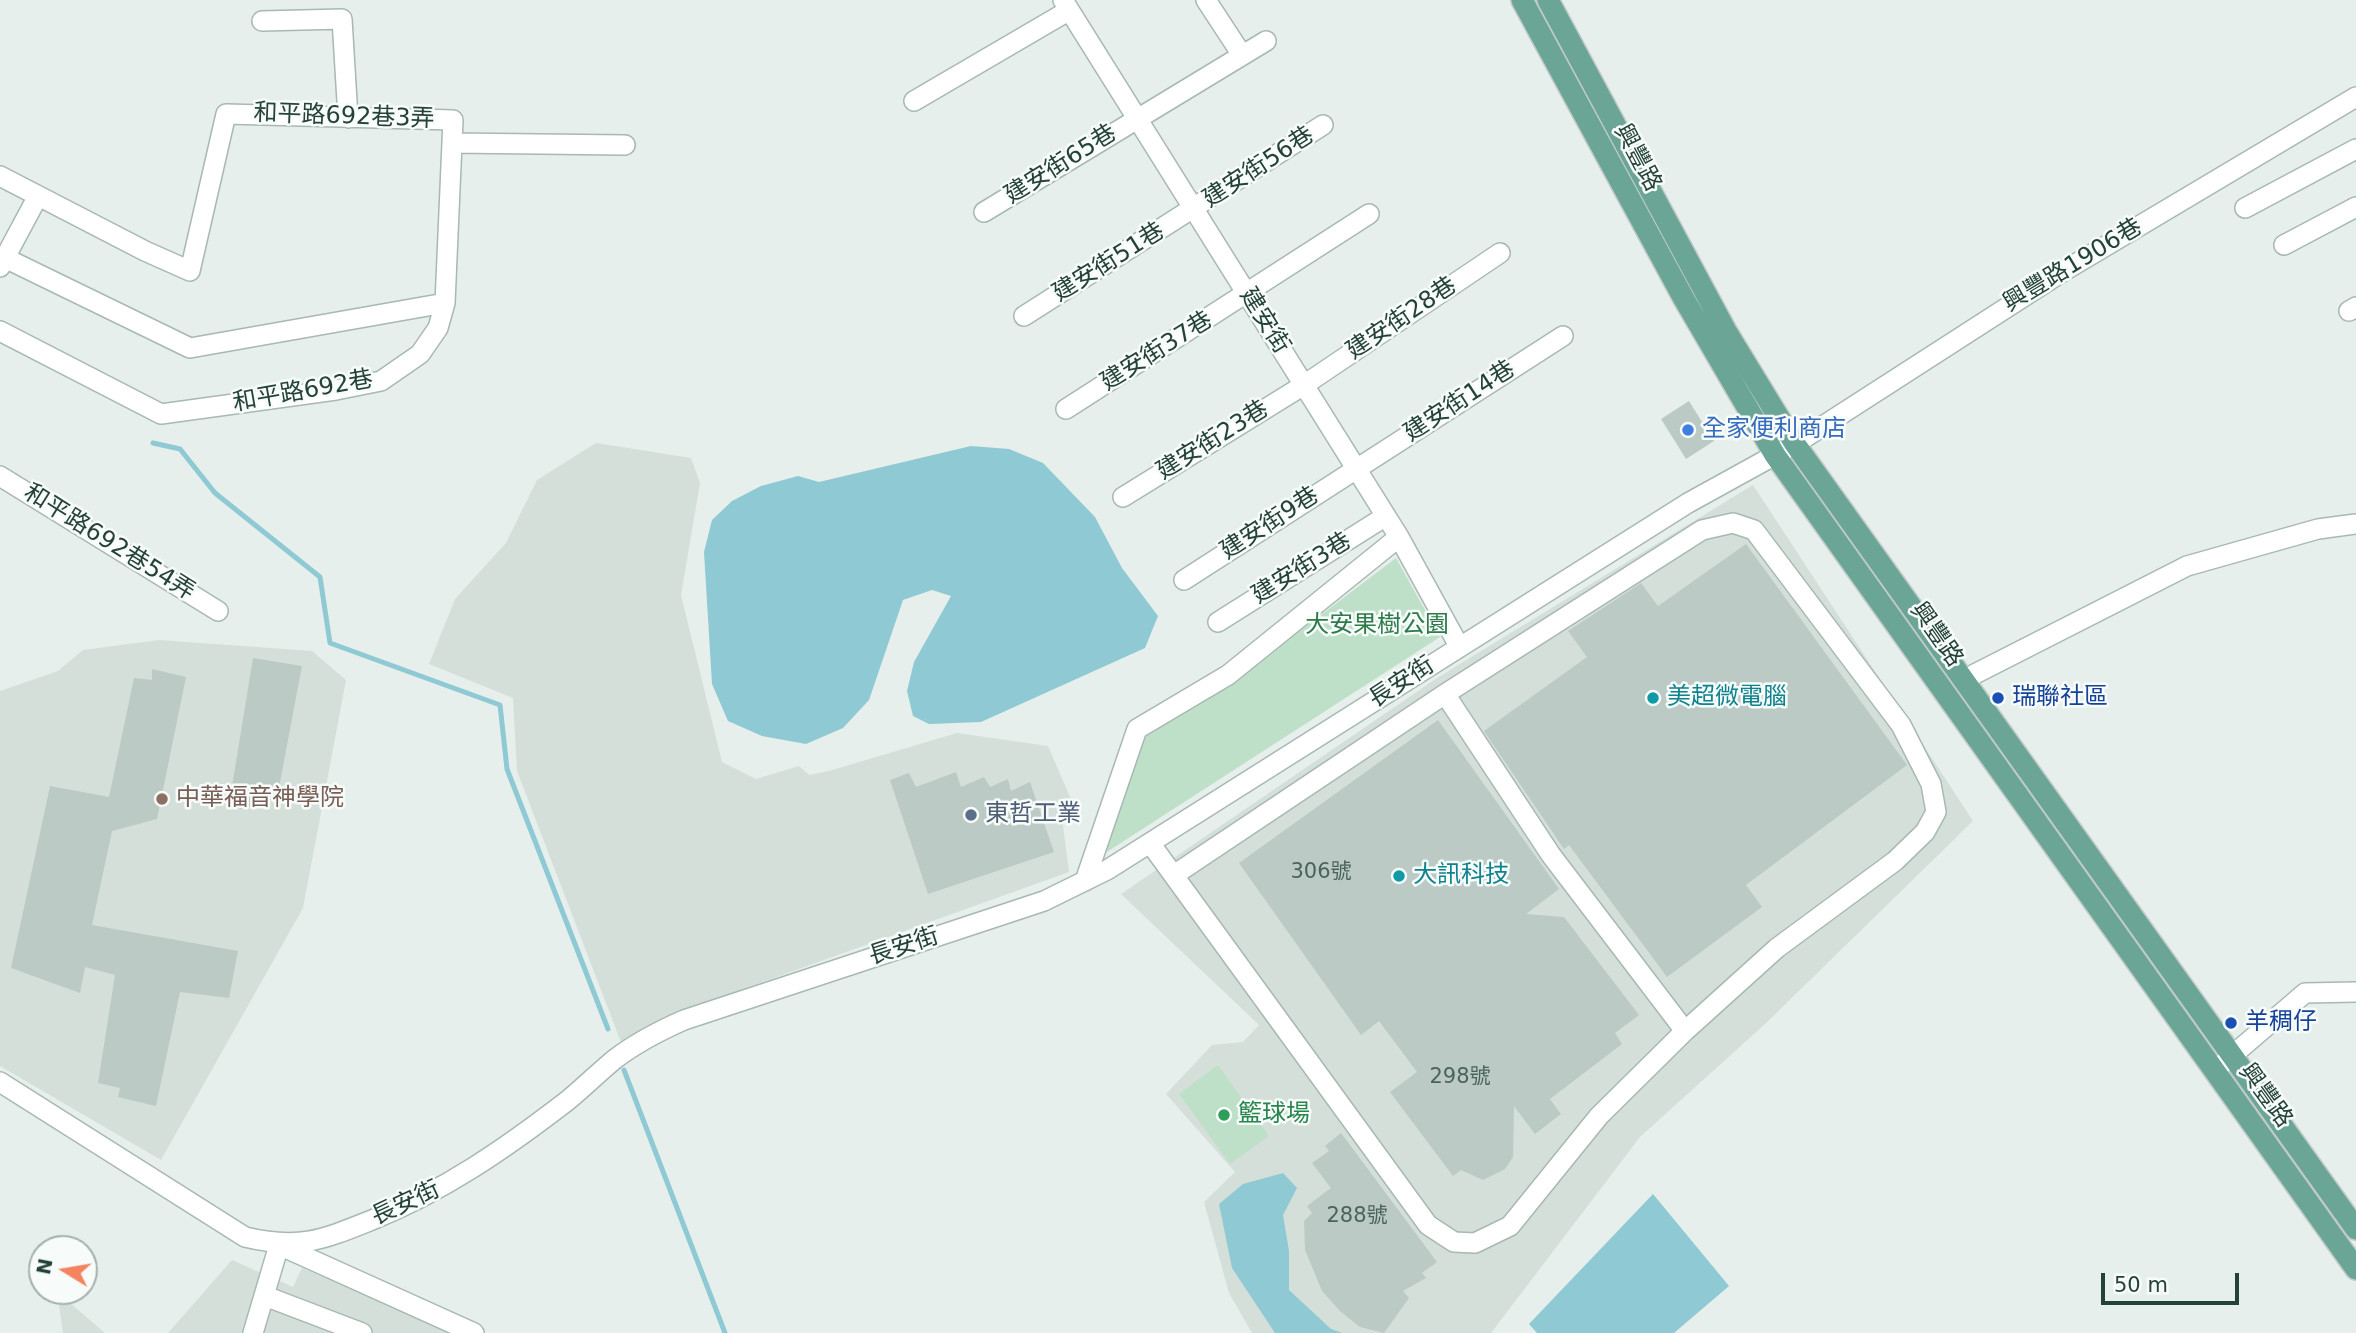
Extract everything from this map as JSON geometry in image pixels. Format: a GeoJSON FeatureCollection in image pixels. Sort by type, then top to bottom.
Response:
{"type":"FeatureCollection","features":[{"type":"Feature","properties":{"kind":"main road","name":"興豐路"},"geometry":{"type":"LineString","coordinates":[[1522,0],[1684,299],[1775,455],[2356,1269]]}},
{"type":"Feature","properties":{"kind":"main road","name":"興豐路"},"geometry":{"type":"LineString","coordinates":[[1548,0],[1726,331],[1795,444],[2356,1229]]}},
{"type":"Feature","properties":{"kind":"street"},"geometry":{"type":"LineString","coordinates":[[1206,0],[1242,55]]}},
{"type":"Feature","properties":{"kind":"street"},"geometry":{"type":"LineString","coordinates":[[914,101],[1065,5]]}},
{"type":"Feature","properties":{"kind":"street","name":"建安街"},"geometry":{"type":"LineString","coordinates":[[1065,5],[1399,537],[1459,646]]}},
{"type":"Feature","properties":{"kind":"street"},"geometry":{"type":"LineString","coordinates":[[262,21],[342,19],[348,118]]}},
{"type":"Feature","properties":{"kind":"street","name":"建安街65巷"},"geometry":{"type":"LineString","coordinates":[[984,212],[1266,41]]}},
{"type":"Feature","properties":{"kind":"street","name":"興豐路1906巷"},"geometry":{"type":"LineString","coordinates":[[1795,444],[1865,396],[2062,272],[2356,97]]}},
{"type":"Feature","properties":{"kind":"street","name":"和平路692巷3弄"},"geometry":{"type":"LineString","coordinates":[[38,196],[190,271],[226,114],[453,120]]}},
{"type":"Feature","properties":{"kind":"street","name":"和平路692巷"},"geometry":{"type":"LineString","coordinates":[[0,331],[161,414],[336,390],[381,381],[420,354],[438,328],[445,303],[453,120]]}},
{"type":"Feature","properties":{"kind":"street","name":"建安街56巷"},"geometry":{"type":"LineString","coordinates":[[1195,210],[1323,125]]}},
{"type":"Feature","properties":{"kind":"street"},"geometry":{"type":"LineString","coordinates":[[452,144],[625,145]]}},
{"type":"Feature","properties":{"kind":"street"},"geometry":{"type":"LineString","coordinates":[[2245,208],[2356,149]]}},
{"type":"Feature","properties":{"kind":"street"},"geometry":{"type":"LineString","coordinates":[[0,176],[38,196],[2,262],[190,348],[445,303]]}},
{"type":"Feature","properties":{"kind":"street"},"geometry":{"type":"LineString","coordinates":[[2284,245],[2356,207]]}},
{"type":"Feature","properties":{"kind":"street","name":"建安街51巷"},"geometry":{"type":"LineString","coordinates":[[1024,316],[1195,210]]}},
{"type":"Feature","properties":{"kind":"street","name":"建安街37巷"},"geometry":{"type":"LineString","coordinates":[[1066,409],[1248,295],[1369,214]]}},
{"type":"Feature","properties":{"kind":"street","name":"建安街28巷"},"geometry":{"type":"LineString","coordinates":[[1304,385],[1500,253]]}},
{"type":"Feature","properties":{"kind":"street","name":"建安街14巷"},"geometry":{"type":"LineString","coordinates":[[1356,469],[1563,336]]}},
{"type":"Feature","properties":{"kind":"street","name":"建安街23巷"},"geometry":{"type":"LineString","coordinates":[[1123,497],[1304,385]]}},
{"type":"Feature","properties":{"kind":"street","name":"長安街"},"geometry":{"type":"LineString","coordinates":[[0,1082],[202,1213],[245,1237],[279,1245],[323,1240],[394,1211],[465,1175],[568,1100],[648,1036],[684,1020],[1044,901],[1085,881],[1150,843],[1688,503],[1795,444]]}},
{"type":"Feature","properties":{"kind":"street","name":"建安街9巷"},"geometry":{"type":"LineString","coordinates":[[1184,580],[1356,469]]}},
{"type":"Feature","properties":{"kind":"street","name":"和平路692巷54弄"},"geometry":{"type":"LineString","coordinates":[[0,476],[218,611]]}},
{"type":"Feature","properties":{"kind":"street","name":"建安街3巷"},"geometry":{"type":"LineString","coordinates":[[1219,622],[1386,516]]}},
{"type":"Feature","properties":{"kind":"street"},"geometry":{"type":"LineString","coordinates":[[1150,843],[1428,1226],[1454,1242],[1475,1243],[1510,1226],[1599,1116],[1685,1031],[1777,947],[1895,861],[1925,832],[1936,812],[1931,784],[1901,725],[1754,530],[1733,523],[1702,530],[1445,694],[1174,875]]}},
{"type":"Feature","properties":{"kind":"street"},"geometry":{"type":"LineString","coordinates":[[1963,680],[2187,566],[2318,529],[2356,524]]}},
{"type":"Feature","properties":{"kind":"street"},"geometry":{"type":"LineString","coordinates":[[1085,881],[1137,729],[1228,675],[1399,537]]}},
{"type":"Feature","properties":{"kind":"street"},"geometry":{"type":"LineString","coordinates":[[1445,694],[1550,855],[1685,1031]]}},
{"type":"Feature","properties":{"kind":"street"},"geometry":{"type":"LineString","coordinates":[[2215,1072],[2231,1055],[2305,993],[2356,992]]}},
{"type":"Feature","properties":{"kind":"street"},"geometry":{"type":"LineString","coordinates":[[253,1333],[279,1245],[474,1333]]}},
{"type":"Feature","properties":{"kind":"street"},"geometry":{"type":"LineString","coordinates":[[265,1296],[362,1333]]}},
{"type":"Feature","properties":{"kind":"shaded area"},"geometry":{"type":"Polygon","coordinates":[[[596,443],[691,458],[700,483],[681,595],[722,762],[756,779],[799,766],[809,775],[829,771],[957,733],[1048,746],[1073,804],[1062,817],[1069,872],[665,1017],[621,1042],[517,771],[513,698],[429,664],[455,599],[506,543],[537,480],[596,443]]]}},
{"type":"Feature","properties":{"kind":"shaded area"},"geometry":{"type":"Polygon","coordinates":[[[1753,485],[1973,821],[1765,1024],[1640,1137],[1491,1333],[1252,1333],[1229,1293],[1204,1202],[1235,1172],[1166,1094],[1212,1045],[1243,1042],[1259,1025],[1121,894],[1437,678],[1753,485]]]}},
{"type":"Feature","properties":{"kind":"shaded area","name":"中華福音神學院"},"geometry":{"type":"Polygon","coordinates":[[[159,640],[312,651],[346,680],[303,908],[161,1160],[0,1066],[0,691],[58,671],[83,650],[159,640]]]}},
{"type":"Feature","properties":{"kind":"shaded area"},"geometry":{"type":"Polygon","coordinates":[[[232,1260],[293,1287],[302,1268],[454,1333],[168,1333],[232,1260]]]}},
{"type":"Feature","properties":{"kind":"shaded area"},"geometry":{"type":"Polygon","coordinates":[[[59,1305],[72,1305],[105,1333],[63,1333],[59,1305]]]}},
{"type":"Feature","properties":{"kind":"green space","name":"大安果樹公園"},"geometry":{"type":"Polygon","coordinates":[[[1396,558],[1440,637],[1096,859],[1137,738],[1235,680],[1396,558]]]}},
{"type":"Feature","properties":{"kind":"green space","name":"籃球場"},"geometry":{"type":"Polygon","coordinates":[[[1218,1065],[1269,1136],[1230,1164],[1179,1094],[1218,1065]]]}},
{"type":"Feature","properties":{"kind":"water"},"geometry":{"type":"Polygon","coordinates":[[[971,446],[1009,449],[1043,463],[1095,517],[1122,568],[1158,616],[1145,648],[981,722],[929,724],[913,716],[907,691],[914,662],[951,596],[932,590],[903,600],[869,700],[843,728],[806,744],[762,736],[728,721],[712,684],[704,552],[712,520],[732,501],[761,486],[798,476],[819,482],[971,446]]]}},
{"type":"Feature","properties":{"kind":"water"},"geometry":{"type":"Polygon","coordinates":[[[1283,1173],[1297,1188],[1283,1215],[1289,1251],[1289,1290],[1331,1329],[1342,1333],[1275,1333],[1232,1268],[1219,1204],[1243,1184],[1283,1173]]]}},
{"type":"Feature","properties":{"kind":"water"},"geometry":{"type":"Polygon","coordinates":[[[1653,1194],[1729,1286],[1674,1333],[1537,1333],[1529,1324],[1653,1194]]]}},
{"type":"Feature","properties":{"kind":"building","name":"全家便利商店"},"geometry":{"type":"Polygon","coordinates":[[[1689,401],[1714,441],[1686,459],[1661,419],[1689,401]]]}},
{"type":"Feature","properties":{"kind":"building"},"geometry":{"type":"Polygon","coordinates":[[[1746,544],[1907,765],[1746,885],[1762,907],[1667,977],[1569,845],[1564,849],[1484,731],[1587,657],[1568,631],[1641,583],[1658,606],[1746,544]]]}},
{"type":"Feature","properties":{"kind":"building"},"geometry":{"type":"Polygon","coordinates":[[[253,658],[302,666],[277,798],[242,809],[229,805],[253,658]]]}},
{"type":"Feature","properties":{"kind":"building"},"geometry":{"type":"Polygon","coordinates":[[[152,669],[186,677],[157,819],[112,831],[92,925],[238,951],[229,998],[180,992],[156,1106],[118,1097],[120,1088],[98,1083],[115,975],[85,967],[80,993],[11,968],[50,786],[109,797],[134,678],[152,680],[152,669]]]}},
{"type":"Feature","properties":{"kind":"building"},"geometry":{"type":"Polygon","coordinates":[[[1438,720],[1559,889],[1526,914],[1564,917],[1639,1015],[1615,1033],[1622,1044],[1550,1099],[1561,1114],[1535,1134],[1514,1106],[1513,1157],[1505,1169],[1483,1180],[1461,1170],[1453,1176],[1390,1092],[1417,1072],[1379,1021],[1361,1035],[1239,863],[1438,720]]]}},
{"type":"Feature","properties":{"kind":"building","name":"東哲工業"},"geometry":{"type":"Polygon","coordinates":[[[956,772],[961,787],[984,777],[990,787],[1008,779],[1011,791],[1030,782],[1054,852],[928,894],[890,780],[909,773],[916,787],[956,772]]]}},
{"type":"Feature","properties":{"kind":"building"},"geometry":{"type":"Polygon","coordinates":[[[1341,1133],[1437,1262],[1422,1273],[1426,1278],[1403,1291],[1409,1298],[1384,1333],[1360,1327],[1340,1311],[1322,1291],[1305,1250],[1304,1221],[1312,1213],[1307,1206],[1331,1188],[1312,1163],[1329,1151],[1325,1146],[1341,1133]]]}},
{"type":"Feature","properties":{"kind":"waterway"},"geometry":{"type":"LineString","coordinates":[[153,443],[180,449],[215,493],[320,577],[330,643],[500,705],[507,769],[608,1029]]}},
{"type":"Feature","properties":{"kind":"waterway"},"geometry":{"type":"LineString","coordinates":[[624,1070],[725,1333]]}},
{"type":"Feature","properties":{"kind":"place","name":"全家便利商店"},"geometry":{"type":"Point","coordinates":[1688,430]}},
{"type":"Feature","properties":{"kind":"place","name":"美超微電腦"},"geometry":{"type":"Point","coordinates":[1653,698]}},
{"type":"Feature","properties":{"kind":"place","name":"瑞聯社區"},"geometry":{"type":"Point","coordinates":[1998,698]}},
{"type":"Feature","properties":{"kind":"place","name":"中華福音神學院"},"geometry":{"type":"Point","coordinates":[162,799]}},
{"type":"Feature","properties":{"kind":"place","name":"東哲工業"},"geometry":{"type":"Point","coordinates":[971,815]}},
{"type":"Feature","properties":{"kind":"place","name":"大訊科技"},"geometry":{"type":"Point","coordinates":[1399,876]}},
{"type":"Feature","properties":{"kind":"place","name":"羊稠仔"},"geometry":{"type":"Point","coordinates":[2231,1023]}},
{"type":"Feature","properties":{"kind":"place","name":"籃球場"},"geometry":{"type":"Point","coordinates":[1224,1115]}}]}
